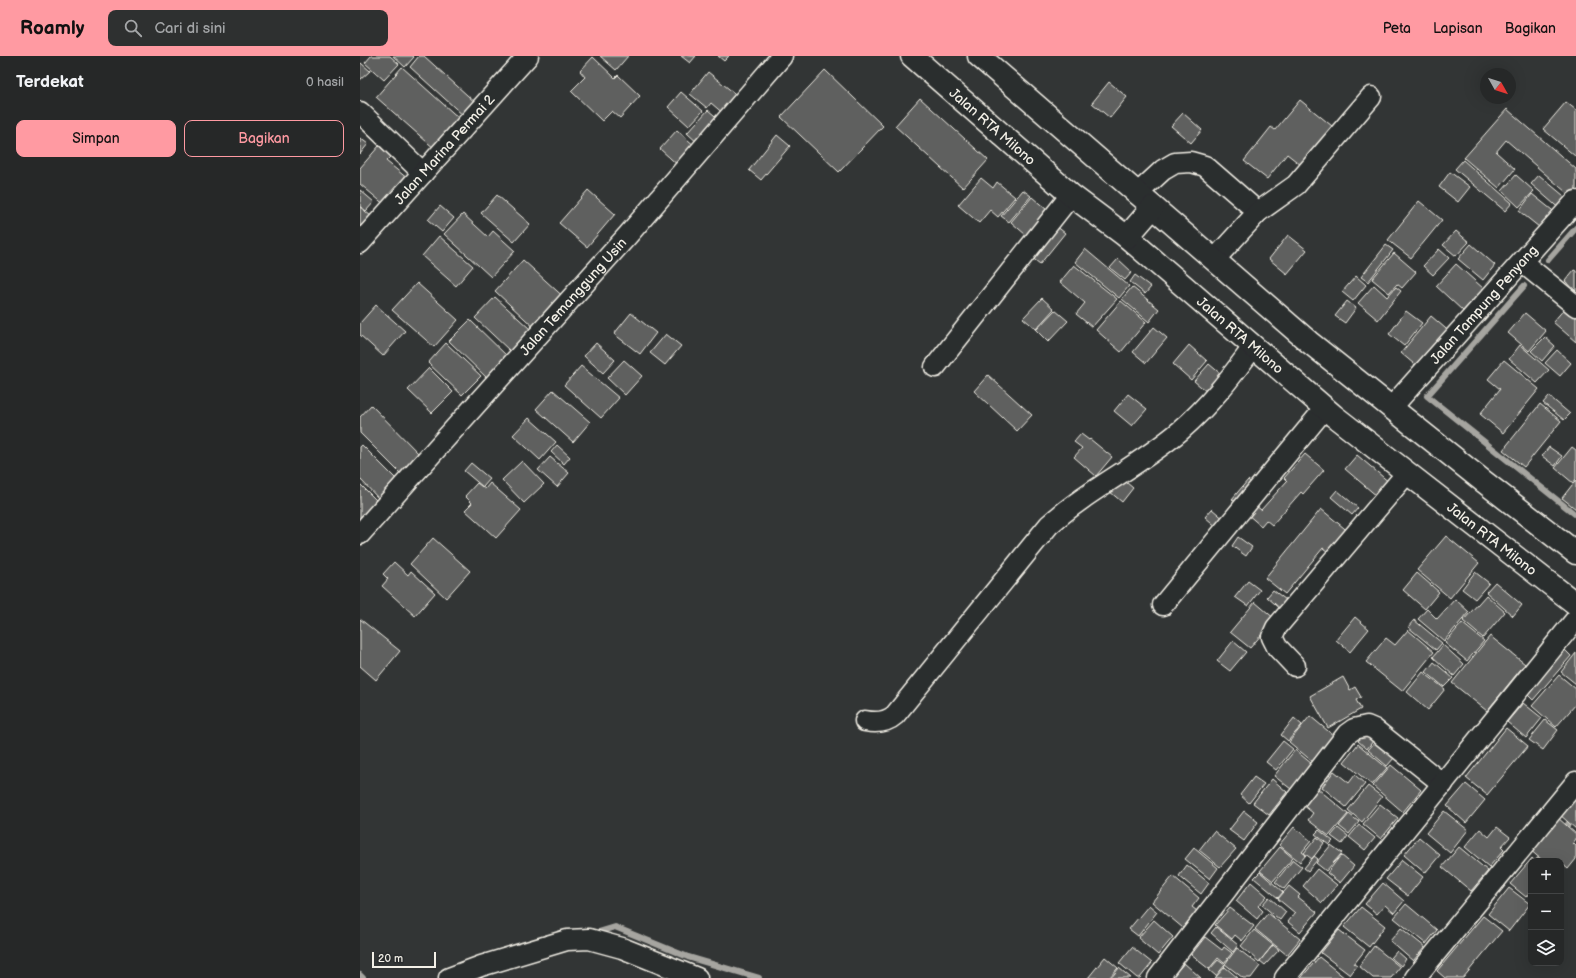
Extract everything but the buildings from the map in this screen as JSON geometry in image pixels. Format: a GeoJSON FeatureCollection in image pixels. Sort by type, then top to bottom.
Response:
{"type":"FeatureCollection","features":[{"type":"Feature","properties":{"kind":"highway","name":"Jalan RTA Milono"},"geometry":{"type":"LineString","coordinates":[[912,56],[1071,195],[1127,237],[1325,408],[1406,473],[1576,604]]}},
{"type":"Feature","properties":{"kind":"highway"},"geometry":{"type":"LineString","coordinates":[[979,56],[1309,342],[1576,553]]}},
{"type":"Feature","properties":{"kind":"highway"},"geometry":{"type":"LineString","coordinates":[[1127,237],[1145,200]]}},
{"type":"Feature","properties":{"kind":"street","name":"Jalan Marina Permai 2"},"geometry":{"type":"LineString","coordinates":[[360,243],[528,56]]}},
{"type":"Feature","properties":{"kind":"street","name":"Jalan Temanggung Usin"},"geometry":{"type":"LineString","coordinates":[[360,534],[628,235],[782,56]]}},
{"type":"Feature","properties":{"kind":"street"},"geometry":{"type":"LineString","coordinates":[[1214,260],[1258,212],[1296,185],[1371,97]]}},
{"type":"Feature","properties":{"kind":"street"},"geometry":{"type":"LineString","coordinates":[[360,112],[423,173]]}},
{"type":"Feature","properties":{"kind":"street"},"geometry":{"type":"LineString","coordinates":[[1145,200],[1163,170],[1175,163],[1191,162],[1205,166],[1258,212]]}},
{"type":"Feature","properties":{"kind":"street"},"geometry":{"type":"LineString","coordinates":[[935,367],[1071,195]]}},
{"type":"Feature","properties":{"kind":"street","name":"Jalan Tampung Penyang"},"geometry":{"type":"LineString","coordinates":[[1391,408],[1576,201]]}},
{"type":"Feature","properties":{"kind":"street"},"geometry":{"type":"LineString","coordinates":[[1522,262],[1576,306]]}},
{"type":"Feature","properties":{"kind":"street"},"geometry":{"type":"LineString","coordinates":[[864,721],[883,721],[890,719],[895,715],[1049,525],[1062,514],[1147,456],[1179,432],[1207,406],[1254,346]]}},
{"type":"Feature","properties":{"kind":"street"},"geometry":{"type":"LineString","coordinates":[[1162,605],[1325,408]]}},
{"type":"Feature","properties":{"kind":"street"},"geometry":{"type":"LineString","coordinates":[[1295,666],[1277,647],[1272,637],[1276,628],[1406,473]]}},
{"type":"Feature","properties":{"kind":"street"},"geometry":{"type":"LineString","coordinates":[[1285,978],[1576,619]]}},
{"type":"Feature","properties":{"kind":"street"},"geometry":{"type":"LineString","coordinates":[[1158,978],[1342,741],[1354,729],[1367,726],[1374,729],[1442,784]]}},
{"type":"Feature","properties":{"kind":"street"},"geometry":{"type":"LineString","coordinates":[[1415,978],[1576,782]]}},
{"type":"Feature","properties":{"kind":"street"},"geometry":{"type":"LineString","coordinates":[[449,978],[481,966],[567,940],[589,940],[622,948],[697,978]]}},
{"type":"Feature","properties":{"kind":"waterway"},"geometry":{"type":"LineString","coordinates":[[1548,260],[1576,228]]}},
{"type":"Feature","properties":{"kind":"waterway"},"geometry":{"type":"LineString","coordinates":[[1524,286],[1427,396],[1576,515]]}},
{"type":"Feature","properties":{"kind":"waterway"},"geometry":{"type":"LineString","coordinates":[[1562,832],[1576,814]]}},
{"type":"Feature","properties":{"kind":"waterway"},"geometry":{"type":"LineString","coordinates":[[1541,858],[1545,853]]}},
{"type":"Feature","properties":{"kind":"waterway"},"geometry":{"type":"LineString","coordinates":[[592,934],[615,927],[688,957],[759,978]]}},
{"type":"Feature","properties":{"kind":"waterway"},"geometry":{"type":"LineString","coordinates":[[360,975],[363,978]]}}]}
